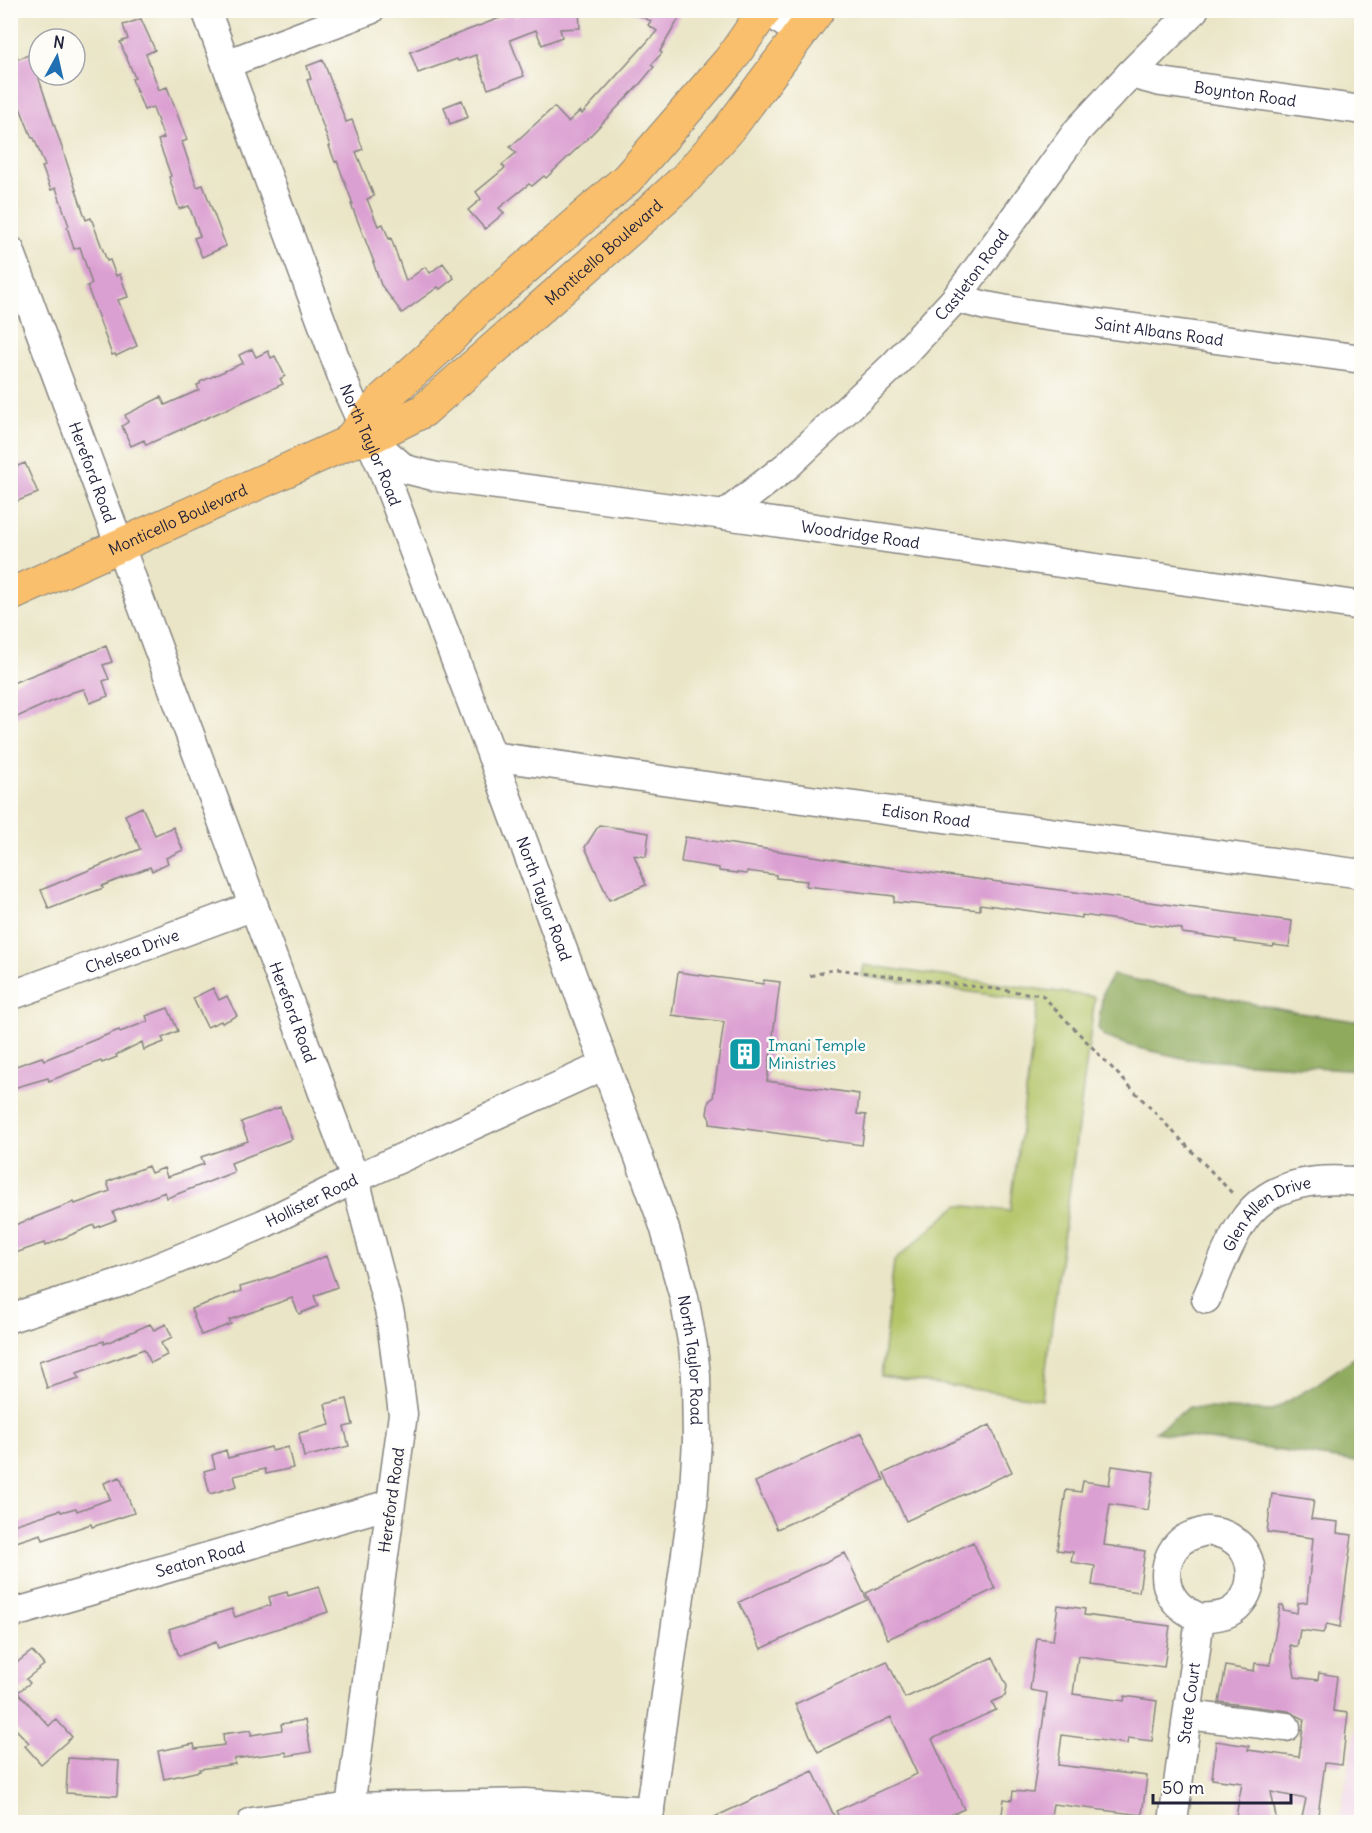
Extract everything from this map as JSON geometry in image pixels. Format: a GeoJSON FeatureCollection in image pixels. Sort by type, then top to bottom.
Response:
{"type":"FeatureCollection","features":[{"type":"Feature","properties":{"kind":"main road","name":"Monticello Boulevard"},"geometry":{"type":"LineString","coordinates":[[359,435],[383,399],[447,341],[476,310],[627,179],[730,60],[767,10]]}},
{"type":"Feature","properties":{"kind":"main road","name":"Monticello Boulevard"},"geometry":{"type":"LineString","coordinates":[[10,595],[359,435],[423,411],[676,186],[729,129],[809,23]]}},
{"type":"Feature","properties":{"kind":"street","name":"North Taylor Road"},"geometry":{"type":"LineString","coordinates":[[206,10],[347,390],[359,435],[382,468],[492,756],[664,1226],[684,1297],[696,1376],[697,1442],[693,1504],[649,1817]]}},
{"type":"Feature","properties":{"kind":"street"},"geometry":{"type":"LineString","coordinates":[[226,64],[370,10]]}},
{"type":"Feature","properties":{"kind":"street"},"geometry":{"type":"LineString","coordinates":[[767,10],[809,23]]}},
{"type":"Feature","properties":{"kind":"street","name":"Castleton Road"},"geometry":{"type":"LineString","coordinates":[[724,515],[788,465],[894,365],[956,297],[1078,130],[1194,10]]}},
{"type":"Feature","properties":{"kind":"street","name":"Boynton Road"},"geometry":{"type":"LineString","coordinates":[[1130,74],[1161,82],[1362,110]]}},
{"type":"Feature","properties":{"kind":"street","name":"Hereford Road"},"geometry":{"type":"LineString","coordinates":[[10,250],[355,1179],[390,1314],[402,1414],[350,1807]]}},
{"type":"Feature","properties":{"kind":"street","name":"Saint Albans Road"},"geometry":{"type":"LineString","coordinates":[[956,297],[986,306],[1024,313],[1362,359]]}},
{"type":"Feature","properties":{"kind":"street","name":"Woodridge Road"},"geometry":{"type":"LineString","coordinates":[[359,435],[405,469],[437,477],[724,515],[1362,606]]}},
{"type":"Feature","properties":{"kind":"street","name":"Edison Road"},"geometry":{"type":"LineString","coordinates":[[492,756],[676,783],[1362,874]]}},
{"type":"Feature","properties":{"kind":"street","name":"Chelsea Drive"},"geometry":{"type":"LineString","coordinates":[[10,996],[254,906]]}},
{"type":"Feature","properties":{"kind":"street","name":"Hollister Road"},"geometry":{"type":"LineString","coordinates":[[10,1318],[125,1281],[263,1224],[355,1179],[605,1065]]}},
{"type":"Feature","properties":{"kind":"street","name":"Glen Allen Drive"},"geometry":{"type":"LineString","coordinates":[[1206,1299],[1233,1238],[1251,1212],[1267,1199],[1291,1184],[1308,1181],[1362,1182]]}},
{"type":"Feature","properties":{"kind":"street","name":"Seaton Road"},"geometry":{"type":"LineString","coordinates":[[10,1614],[390,1504]]}},
{"type":"Feature","properties":{"kind":"street","name":"State Court"},"geometry":{"type":"LineString","coordinates":[[1173,1822],[1200,1618]]}},
{"type":"Feature","properties":{"kind":"street"},"geometry":{"type":"LineString","coordinates":[[1188,1715],[1286,1727]]}},
{"type":"Feature","properties":{"kind":"street"},"geometry":{"type":"LineString","coordinates":[[252,1822],[350,1807],[525,1803],[649,1817]]}},
{"type":"Feature","properties":{"kind":"path"},"geometry":{"type":"LineString","coordinates":[[810,976],[835,969],[1042,995],[1251,1212]]}},
{"type":"Feature","properties":{"kind":"shaded area"},"geometry":{"type":"Polygon","coordinates":[[[1361,1699],[1361,1822],[1339,1822],[1361,1699]]]}},
{"type":"Feature","properties":{"kind":"green space"},"geometry":{"type":"Polygon","coordinates":[[[864,965],[1095,997],[1042,1399],[881,1376],[894,1261],[958,1205],[1010,1211],[1038,1002],[862,976],[864,965]]]}},
{"type":"Feature","properties":{"kind":"green space"},"geometry":{"type":"Polygon","coordinates":[[[1112,975],[1294,1012],[1361,1022],[1361,1070],[1187,1059],[1134,1047],[1105,1037],[1098,1028],[1103,992],[1112,975]]]}},
{"type":"Feature","properties":{"kind":"green space"},"geometry":{"type":"Polygon","coordinates":[[[1361,1353],[1361,1475],[1356,1462],[1155,1432],[1189,1407],[1271,1411],[1314,1386],[1361,1353]]]}},
{"type":"Feature","properties":{"kind":"building"},"geometry":{"type":"Polygon","coordinates":[[[532,10],[579,10],[580,28],[560,29],[562,37],[542,45],[536,30],[510,40],[524,76],[488,89],[476,55],[458,61],[457,59],[418,73],[410,52],[513,13],[515,17],[532,10]]]}},
{"type":"Feature","properties":{"kind":"building"},"geometry":{"type":"Polygon","coordinates":[[[627,10],[677,10],[681,15],[660,51],[662,53],[651,65],[654,67],[639,85],[546,178],[544,176],[532,186],[529,184],[499,208],[504,213],[485,229],[468,210],[481,199],[476,192],[505,168],[502,165],[516,153],[510,147],[554,107],[568,122],[580,111],[582,114],[657,31],[648,25],[651,21],[627,10]]]}},
{"type":"Feature","properties":{"kind":"building"},"geometry":{"type":"Polygon","coordinates":[[[141,19],[155,50],[146,54],[159,90],[167,87],[187,140],[182,142],[197,187],[203,185],[226,246],[202,257],[194,238],[200,236],[189,206],[179,209],[169,177],[171,176],[158,140],[164,138],[153,107],[144,110],[132,79],[135,78],[120,42],[128,39],[123,25],[141,19]]]}},
{"type":"Feature","properties":{"kind":"building"},"geometry":{"type":"Polygon","coordinates":[[[27,56],[27,87],[42,87],[86,220],[91,218],[107,261],[110,260],[116,276],[120,274],[128,297],[118,300],[137,346],[116,356],[112,355],[87,286],[92,284],[80,247],[74,249],[56,188],[51,190],[42,167],[45,166],[10,82],[10,62],[27,56]]]}},
{"type":"Feature","properties":{"kind":"building"},"geometry":{"type":"Polygon","coordinates":[[[323,60],[346,122],[352,120],[363,149],[356,152],[374,196],[367,199],[378,226],[383,224],[389,239],[391,238],[406,281],[425,267],[430,273],[443,263],[454,278],[402,313],[381,285],[307,80],[311,79],[307,66],[323,60]]]}},
{"type":"Feature","properties":{"kind":"building"},"geometry":{"type":"Polygon","coordinates":[[[462,100],[468,117],[450,124],[444,107],[462,100]]]}},
{"type":"Feature","properties":{"kind":"building"},"geometry":{"type":"Polygon","coordinates":[[[252,349],[256,357],[268,351],[271,358],[275,356],[285,376],[280,379],[283,384],[146,445],[144,440],[131,446],[122,426],[128,422],[125,415],[161,397],[165,405],[199,390],[197,385],[200,382],[243,363],[239,355],[252,349]]]}},
{"type":"Feature","properties":{"kind":"building"},"geometry":{"type":"Polygon","coordinates":[[[25,463],[38,493],[10,504],[10,469],[25,463]]]}},
{"type":"Feature","properties":{"kind":"building"},"geometry":{"type":"Polygon","coordinates":[[[106,646],[112,662],[103,665],[109,679],[103,681],[108,696],[90,703],[84,689],[10,720],[10,684],[106,646]]]}},
{"type":"Feature","properties":{"kind":"building"},"geometry":{"type":"Polygon","coordinates":[[[142,807],[155,835],[173,827],[183,850],[166,858],[168,863],[152,871],[150,867],[49,909],[41,890],[140,849],[125,815],[142,807]]]}},
{"type":"Feature","properties":{"kind":"building"},"geometry":{"type":"Polygon","coordinates":[[[599,825],[649,833],[646,857],[634,855],[646,885],[609,900],[585,847],[599,825]]]}},
{"type":"Feature","properties":{"kind":"building"},"geometry":{"type":"Polygon","coordinates":[[[685,837],[887,867],[1292,921],[1289,947],[1235,942],[1236,940],[1182,933],[1182,929],[1082,915],[1082,918],[980,904],[980,910],[894,902],[894,896],[806,886],[807,881],[776,878],[776,875],[747,871],[747,874],[719,871],[719,868],[681,862],[685,837]]]}},
{"type":"Feature","properties":{"kind":"building","name":"Imani Temple Ministries"},"geometry":{"type":"Polygon","coordinates":[[[678,972],[763,984],[764,980],[780,982],[767,1081],[859,1094],[857,1114],[866,1115],[862,1145],[710,1124],[707,1114],[709,1101],[713,1098],[724,1022],[672,1015],[678,972]]]}},
{"type":"Feature","properties":{"kind":"building"},"geometry":{"type":"Polygon","coordinates":[[[213,988],[219,1000],[227,996],[237,1016],[207,1027],[193,998],[213,988]]]}},
{"type":"Feature","properties":{"kind":"building"},"geometry":{"type":"Polygon","coordinates":[[[168,1008],[178,1031],[162,1038],[164,1042],[144,1050],[142,1042],[102,1063],[101,1061],[49,1081],[48,1078],[10,1089],[10,1068],[42,1057],[44,1060],[119,1030],[120,1032],[148,1021],[146,1016],[168,1008]]]}},
{"type":"Feature","properties":{"kind":"building"},"geometry":{"type":"Polygon","coordinates":[[[280,1107],[292,1139],[231,1163],[234,1172],[167,1198],[165,1192],[113,1212],[116,1220],[95,1228],[94,1225],[45,1246],[44,1243],[10,1255],[10,1227],[74,1202],[75,1204],[110,1191],[107,1182],[148,1166],[151,1173],[164,1168],[167,1177],[204,1164],[201,1157],[248,1141],[241,1122],[280,1107]]]}},
{"type":"Feature","properties":{"kind":"building"},"geometry":{"type":"Polygon","coordinates":[[[326,1256],[337,1287],[314,1296],[318,1306],[299,1314],[292,1298],[229,1320],[231,1324],[201,1335],[191,1309],[241,1291],[240,1287],[274,1277],[326,1256]]]}},
{"type":"Feature","properties":{"kind":"building"},"geometry":{"type":"Polygon","coordinates":[[[150,1324],[154,1330],[166,1324],[172,1337],[161,1343],[167,1355],[151,1363],[144,1349],[77,1373],[79,1378],[47,1388],[39,1361],[104,1341],[104,1344],[150,1324]]]}},
{"type":"Feature","properties":{"kind":"building"},"geometry":{"type":"Polygon","coordinates":[[[347,1399],[353,1425],[344,1427],[349,1446],[304,1457],[299,1433],[330,1425],[325,1404],[347,1399]]]}},
{"type":"Feature","properties":{"kind":"building"},"geometry":{"type":"Polygon","coordinates":[[[990,1425],[1012,1472],[906,1521],[884,1473],[990,1425]]]}},
{"type":"Feature","properties":{"kind":"building"},"geometry":{"type":"Polygon","coordinates":[[[862,1433],[884,1480],[777,1529],[755,1482],[862,1433]]]}},
{"type":"Feature","properties":{"kind":"building"},"geometry":{"type":"Polygon","coordinates":[[[271,1447],[272,1451],[288,1447],[293,1468],[266,1474],[265,1469],[234,1476],[237,1486],[210,1494],[204,1471],[215,1468],[212,1455],[226,1450],[228,1458],[271,1447]]]}},
{"type":"Feature","properties":{"kind":"building"},"geometry":{"type":"Polygon","coordinates":[[[1112,1466],[1154,1472],[1148,1510],[1110,1504],[1104,1545],[1145,1551],[1139,1592],[1092,1585],[1095,1566],[1071,1562],[1073,1552],[1057,1550],[1066,1490],[1081,1492],[1083,1481],[1109,1485],[1112,1466]]]}},
{"type":"Feature","properties":{"kind":"building"},"geometry":{"type":"Polygon","coordinates":[[[120,1477],[134,1513],[43,1540],[41,1534],[10,1544],[10,1526],[60,1510],[61,1512],[76,1508],[77,1511],[110,1499],[104,1483],[120,1477]]]}},
{"type":"Feature","properties":{"kind":"building"},"geometry":{"type":"Polygon","coordinates":[[[1272,1494],[1314,1500],[1311,1519],[1338,1522],[1337,1533],[1352,1535],[1340,1627],[1327,1624],[1323,1633],[1300,1630],[1297,1647],[1290,1645],[1295,1677],[1318,1680],[1319,1673],[1337,1676],[1333,1711],[1348,1713],[1342,1765],[1325,1763],[1317,1822],[1301,1822],[1306,1799],[1271,1792],[1277,1822],[1235,1822],[1242,1783],[1212,1779],[1216,1741],[1249,1746],[1248,1750],[1299,1757],[1304,1719],[1288,1711],[1219,1702],[1226,1666],[1254,1671],[1255,1663],[1270,1665],[1280,1605],[1283,1605],[1283,1610],[1297,1613],[1298,1603],[1307,1602],[1313,1538],[1267,1532],[1272,1494]]]}},
{"type":"Feature","properties":{"kind":"building"},"geometry":{"type":"Polygon","coordinates":[[[973,1542],[995,1589],[888,1639],[866,1593],[973,1542]]]}},
{"type":"Feature","properties":{"kind":"building"},"geometry":{"type":"Polygon","coordinates":[[[845,1553],[867,1600],[761,1649],[739,1602],[845,1553]]]}},
{"type":"Feature","properties":{"kind":"building"},"geometry":{"type":"Polygon","coordinates":[[[319,1587],[328,1612],[218,1648],[216,1642],[179,1656],[169,1629],[232,1609],[235,1617],[271,1605],[269,1597],[287,1592],[288,1596],[319,1587]]]}},
{"type":"Feature","properties":{"kind":"building"},"geometry":{"type":"Polygon","coordinates":[[[1058,1605],[1085,1609],[1084,1615],[1170,1626],[1164,1667],[1078,1656],[1073,1694],[1124,1701],[1125,1696],[1157,1701],[1152,1741],[1128,1738],[1127,1744],[1062,1735],[1058,1765],[1147,1776],[1142,1815],[1053,1804],[1050,1822],[1001,1822],[1004,1799],[1012,1800],[1013,1791],[1033,1793],[1047,1693],[1030,1690],[1037,1638],[1053,1640],[1058,1605]]]}},
{"type":"Feature","properties":{"kind":"building"},"geometry":{"type":"Polygon","coordinates":[[[32,1651],[44,1665],[26,1679],[30,1683],[18,1692],[49,1726],[56,1719],[72,1737],[41,1764],[25,1746],[29,1743],[10,1723],[10,1658],[15,1664],[32,1651]]]}},
{"type":"Feature","properties":{"kind":"building"},"geometry":{"type":"Polygon","coordinates":[[[993,1657],[1007,1686],[1005,1696],[992,1702],[996,1710],[932,1739],[964,1809],[934,1822],[841,1822],[836,1811],[917,1774],[891,1717],[818,1752],[795,1704],[887,1661],[905,1698],[993,1657]]]}},
{"type":"Feature","properties":{"kind":"building"},"geometry":{"type":"Polygon","coordinates":[[[305,1720],[311,1752],[287,1756],[286,1752],[234,1759],[235,1764],[199,1769],[200,1771],[164,1779],[158,1751],[194,1744],[195,1749],[224,1745],[223,1734],[251,1730],[251,1735],[282,1730],[281,1724],[305,1720]]]}},
{"type":"Feature","properties":{"kind":"building"},"geometry":{"type":"Polygon","coordinates":[[[68,1758],[119,1761],[117,1796],[66,1793],[68,1758]]]}},
{"type":"Feature","properties":{"kind":"building"},"geometry":{"type":"Polygon","coordinates":[[[813,1771],[835,1818],[826,1822],[704,1822],[813,1771]]]}},
{"type":"Feature","properties":{"kind":"place","name":"Imani Temple Ministries"},"geometry":{"type":"Point","coordinates":[745,1054]}}]}
